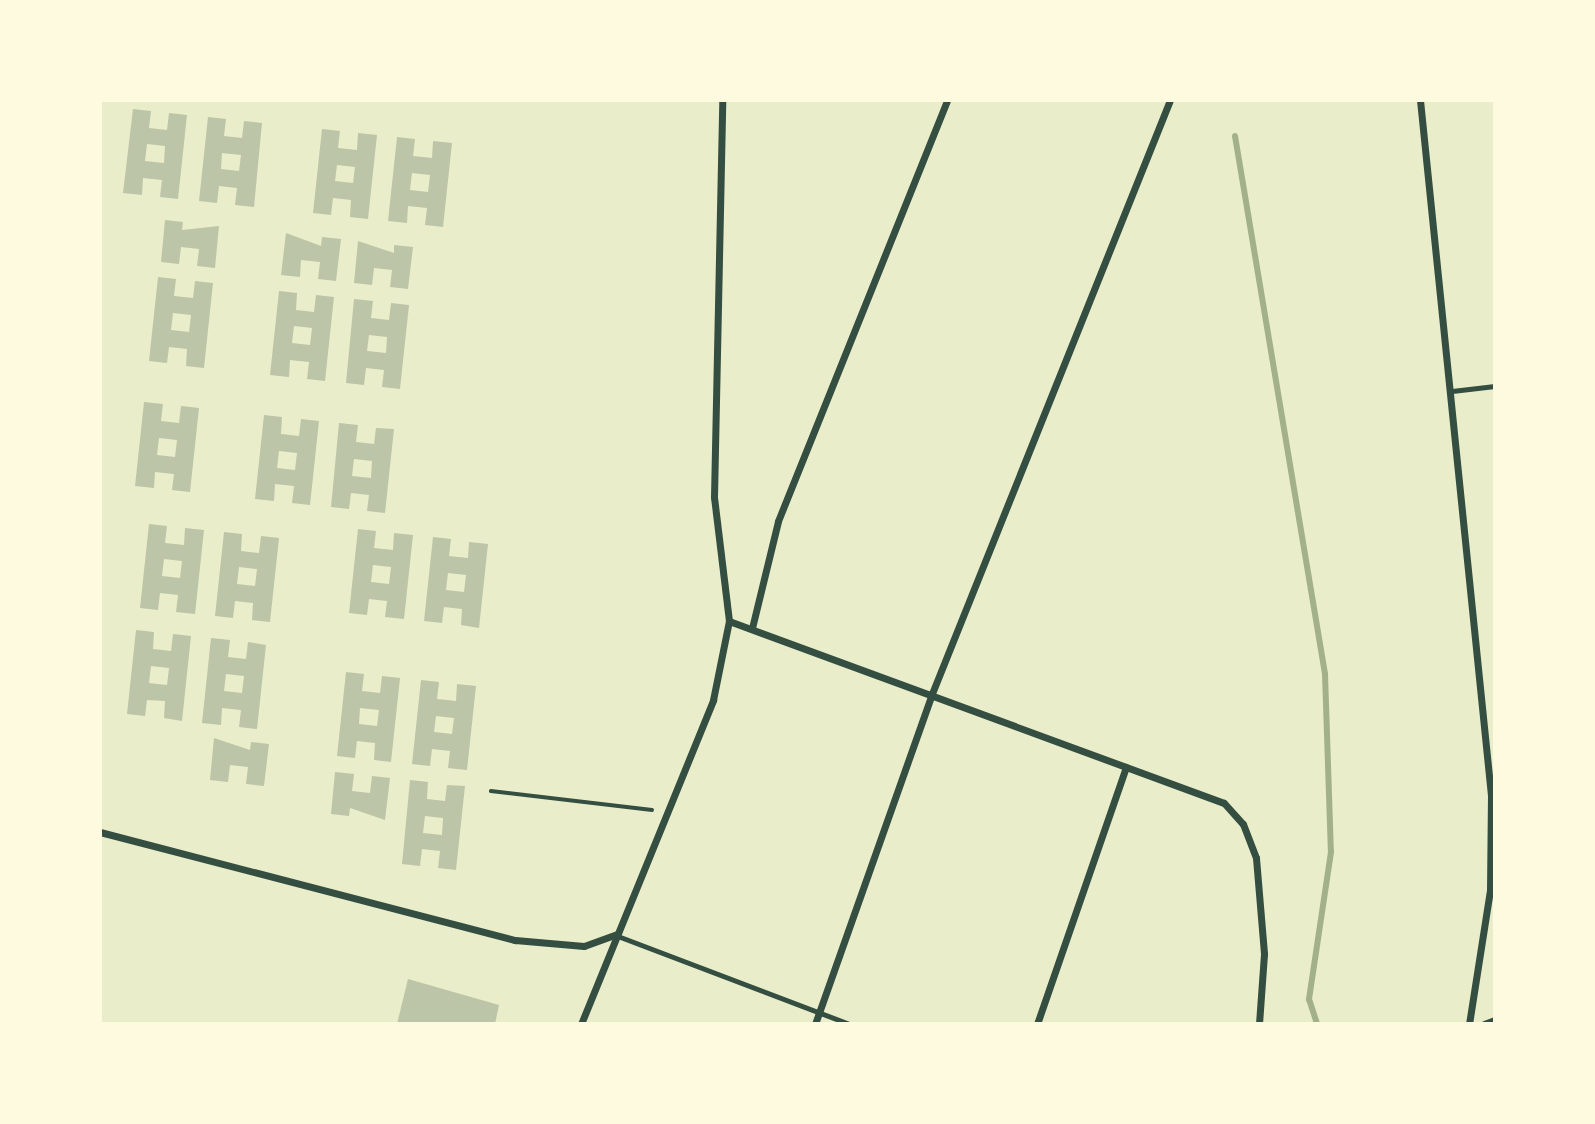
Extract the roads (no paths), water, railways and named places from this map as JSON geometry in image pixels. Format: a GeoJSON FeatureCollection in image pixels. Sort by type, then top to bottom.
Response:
{"type":"FeatureCollection","features":[{"type":"Feature","properties":{"kind":"street"},"geometry":{"type":"LineString","coordinates":[[580,1024],[713,699],[729,621],[714,497],[722,100]]}},
{"type":"Feature","properties":{"kind":"street"},"geometry":{"type":"LineString","coordinates":[[752,628],[778,521],[947,100]]}},
{"type":"Feature","properties":{"kind":"street"},"geometry":{"type":"LineString","coordinates":[[815,1024],[931,696],[1170,100]]}},
{"type":"Feature","properties":{"kind":"street"},"geometry":{"type":"LineString","coordinates":[[1420,100],[1452,391],[1490,795],[1490,890],[1469,1024]]}},
{"type":"Feature","properties":{"kind":"street"},"geometry":{"type":"LineString","coordinates":[[729,621],[1126,767],[1195,788],[1224,803],[1243,824],[1255,858],[1264,954],[1259,1024]]}},
{"type":"Feature","properties":{"kind":"street"},"geometry":{"type":"LineString","coordinates":[[1037,1024],[1126,767]]}},
{"type":"Feature","properties":{"kind":"street"},"geometry":{"type":"LineString","coordinates":[[100,832],[515,940],[584,946],[615,935]]}},
{"type":"Feature","properties":{"kind":"street"},"geometry":{"type":"LineString","coordinates":[[1484,1024],[1495,1020]]}},
{"type":"Feature","properties":{"kind":"lane"},"geometry":{"type":"LineString","coordinates":[[1452,391],[1495,386]]}},
{"type":"Feature","properties":{"kind":"lane"},"geometry":{"type":"LineString","coordinates":[[615,935],[849,1024]]}},
{"type":"Feature","properties":{"kind":"waterway"},"geometry":{"type":"LineString","coordinates":[[1235,136],[1325,674],[1331,852],[1309,999],[1317,1024]]}}]}
